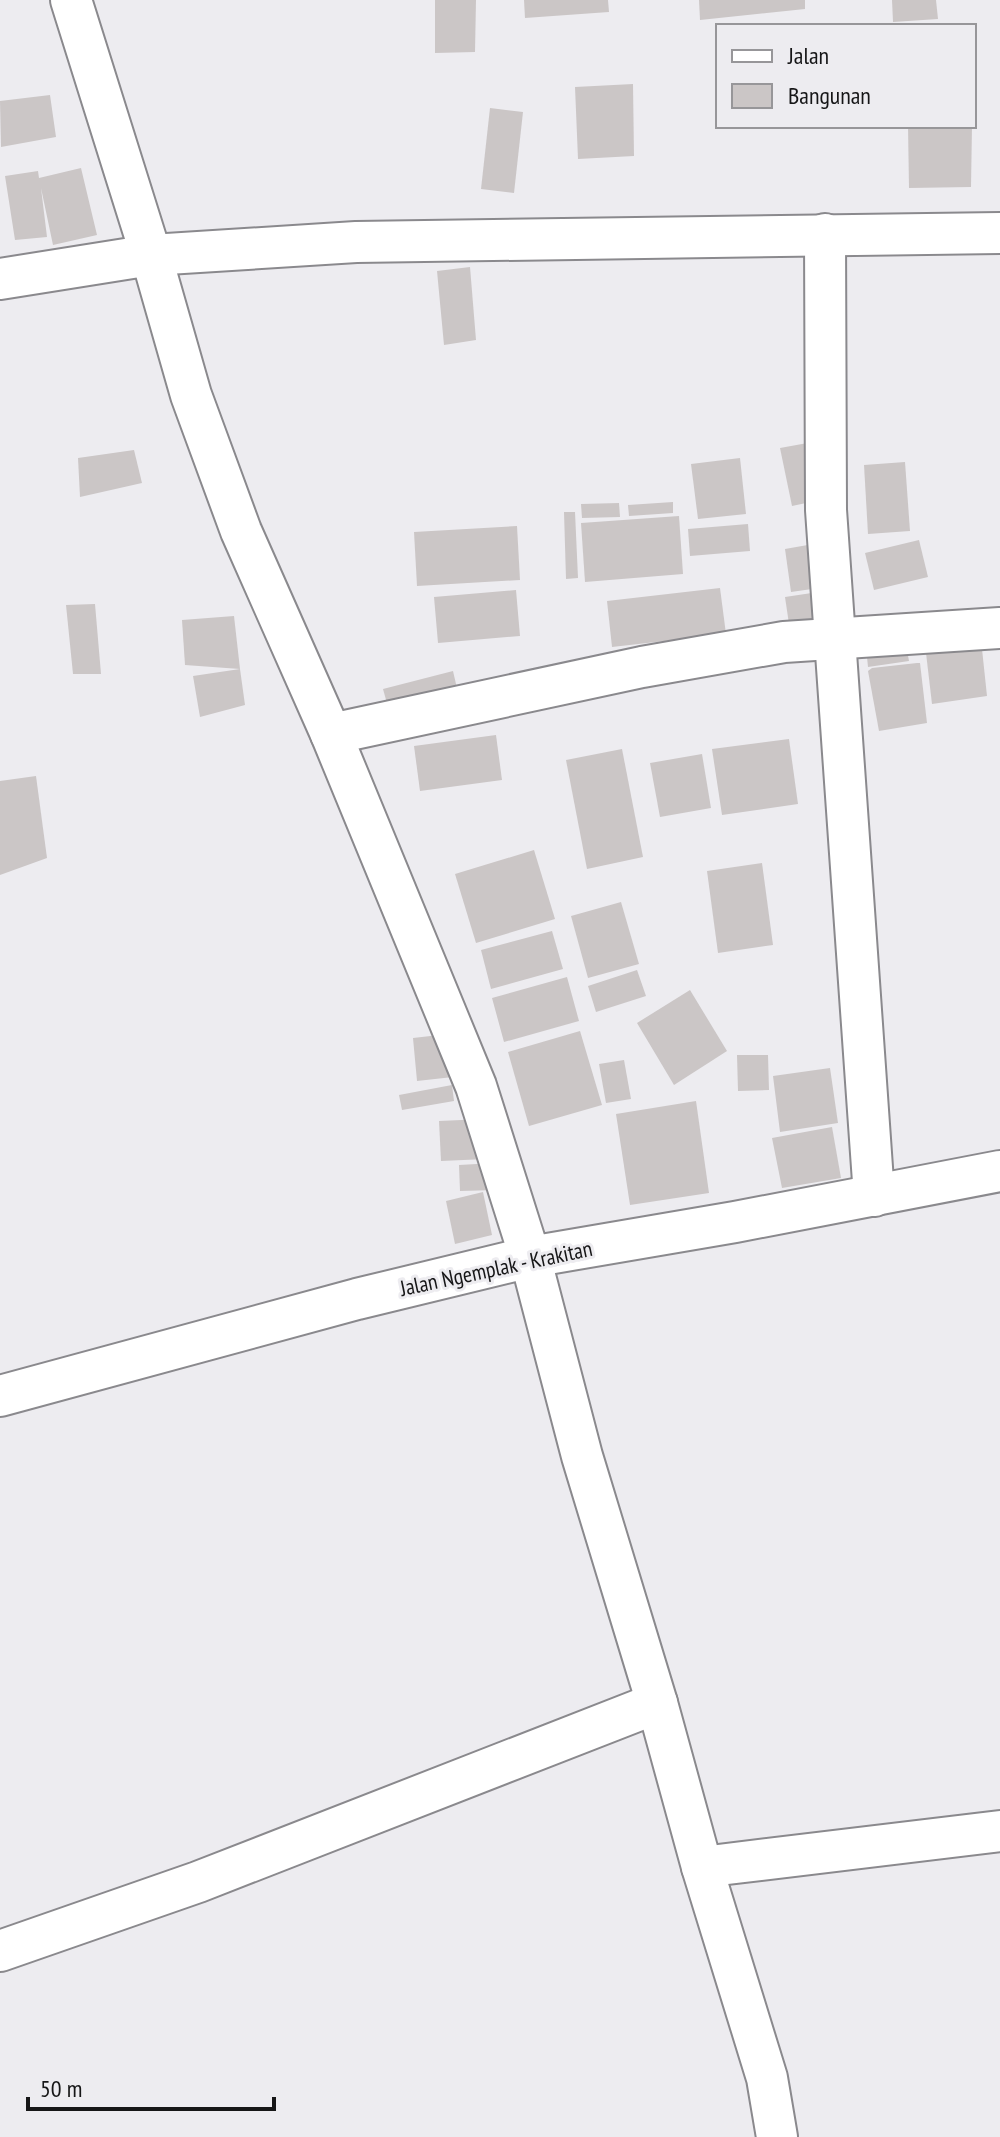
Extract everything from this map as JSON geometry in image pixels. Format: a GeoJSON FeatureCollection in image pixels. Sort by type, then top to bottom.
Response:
{"type":"FeatureCollection","features":[{"type":"Feature","properties":{"kind":"street"},"geometry":{"type":"LineString","coordinates":[[71,0],[151,255],[191,395],[241,531],[331,734],[476,1086],[530,1257],[582,1456],[767,2078],[777,2137]]}},
{"type":"Feature","properties":{"kind":"street"},"geometry":{"type":"LineString","coordinates":[[0,279],[151,255],[356,242],[1000,233]]}},
{"type":"Feature","properties":{"kind":"street"},"geometry":{"type":"LineString","coordinates":[[825,234],[826,510],[874,1196]]}},
{"type":"Feature","properties":{"kind":"street"},"geometry":{"type":"LineString","coordinates":[[331,734],[642,667],[784,642],[1000,628]]}},
{"type":"Feature","properties":{"kind":"street","name":"Jalan Ngemplak - Krakitan"},"geometry":{"type":"LineString","coordinates":[[0,1396],[357,1299],[530,1257],[1000,1171]]}},
{"type":"Feature","properties":{"kind":"street"},"geometry":{"type":"LineString","coordinates":[[0,1951],[198,1882],[657,1703]]}},
{"type":"Feature","properties":{"kind":"street"},"geometry":{"type":"LineString","coordinates":[[702,1867],[1000,1831]]}},
{"type":"Feature","properties":{"kind":"building"},"geometry":{"type":"Polygon","coordinates":[[[435,0],[476,0],[475,52],[435,53],[435,0]]]}},
{"type":"Feature","properties":{"kind":"building"},"geometry":{"type":"Polygon","coordinates":[[[524,0],[608,0],[609,12],[525,18],[524,0]]]}},
{"type":"Feature","properties":{"kind":"building"},"geometry":{"type":"Polygon","coordinates":[[[699,0],[805,0],[805,9],[700,20],[699,0]]]}},
{"type":"Feature","properties":{"kind":"building"},"geometry":{"type":"Polygon","coordinates":[[[892,0],[936,0],[938,19],[893,22],[892,0]]]}},
{"type":"Feature","properties":{"kind":"building"},"geometry":{"type":"Polygon","coordinates":[[[633,84],[634,156],[578,159],[575,87],[633,84]]]}},
{"type":"Feature","properties":{"kind":"building"},"geometry":{"type":"Polygon","coordinates":[[[50,95],[56,137],[1,147],[0,101],[50,95]]]}},
{"type":"Feature","properties":{"kind":"building"},"geometry":{"type":"Polygon","coordinates":[[[490,108],[523,112],[514,193],[481,189],[490,108]]]}},
{"type":"Feature","properties":{"kind":"building"},"geometry":{"type":"Polygon","coordinates":[[[908,128],[972,128],[971,187],[909,188],[908,128]]]}},
{"type":"Feature","properties":{"kind":"building"},"geometry":{"type":"Polygon","coordinates":[[[81,168],[97,235],[53,245],[41,188],[47,237],[15,240],[5,176],[38,171],[39,178],[81,168]]]}},
{"type":"Feature","properties":{"kind":"building"},"geometry":{"type":"Polygon","coordinates":[[[470,267],[476,340],[444,345],[437,271],[470,267]]]}},
{"type":"Feature","properties":{"kind":"building"},"geometry":{"type":"Polygon","coordinates":[[[813,442],[825,499],[792,506],[780,448],[813,442]]]}},
{"type":"Feature","properties":{"kind":"building"},"geometry":{"type":"Polygon","coordinates":[[[134,450],[142,483],[80,497],[78,458],[134,450]]]}},
{"type":"Feature","properties":{"kind":"building"},"geometry":{"type":"Polygon","coordinates":[[[740,458],[746,514],[698,519],[691,464],[740,458]]]}},
{"type":"Feature","properties":{"kind":"building"},"geometry":{"type":"Polygon","coordinates":[[[905,462],[910,531],[868,534],[864,465],[905,462]]]}},
{"type":"Feature","properties":{"kind":"building"},"geometry":{"type":"Polygon","coordinates":[[[673,502],[673,513],[629,516],[628,505],[673,502]]]}},
{"type":"Feature","properties":{"kind":"building"},"geometry":{"type":"Polygon","coordinates":[[[619,503],[620,517],[582,518],[581,504],[619,503]]]}},
{"type":"Feature","properties":{"kind":"building"},"geometry":{"type":"Polygon","coordinates":[[[564,512],[575,512],[578,578],[566,579],[564,512]]]}},
{"type":"Feature","properties":{"kind":"building"},"geometry":{"type":"Polygon","coordinates":[[[679,516],[683,574],[585,582],[581,523],[679,516]]]}},
{"type":"Feature","properties":{"kind":"building"},"geometry":{"type":"Polygon","coordinates":[[[748,524],[750,551],[690,556],[688,529],[748,524]]]}},
{"type":"Feature","properties":{"kind":"building"},"geometry":{"type":"Polygon","coordinates":[[[517,526],[520,580],[417,586],[414,532],[517,526]]]}},
{"type":"Feature","properties":{"kind":"building"},"geometry":{"type":"Polygon","coordinates":[[[919,540],[928,577],[874,590],[865,553],[919,540]]]}},
{"type":"Feature","properties":{"kind":"building"},"geometry":{"type":"Polygon","coordinates":[[[819,543],[826,587],[791,592],[785,549],[819,543]]]}},
{"type":"Feature","properties":{"kind":"building"},"geometry":{"type":"Polygon","coordinates":[[[720,588],[726,634],[612,647],[607,601],[720,588]]]}},
{"type":"Feature","properties":{"kind":"building"},"geometry":{"type":"Polygon","coordinates":[[[516,590],[520,636],[438,643],[434,597],[516,590]]]}},
{"type":"Feature","properties":{"kind":"building"},"geometry":{"type":"Polygon","coordinates":[[[825,591],[829,618],[789,624],[785,597],[825,591]]]}},
{"type":"Feature","properties":{"kind":"building"},"geometry":{"type":"Polygon","coordinates":[[[95,604],[101,674],[73,674],[66,605],[95,604]]]}},
{"type":"Feature","properties":{"kind":"building"},"geometry":{"type":"Polygon","coordinates":[[[234,616],[240,669],[185,665],[182,620],[234,616]]]}},
{"type":"Feature","properties":{"kind":"building"},"geometry":{"type":"Polygon","coordinates":[[[982,649],[987,696],[932,704],[926,653],[982,649]]]}},
{"type":"Feature","properties":{"kind":"building"},"geometry":{"type":"Polygon","coordinates":[[[907,650],[909,661],[868,667],[867,657],[907,650]]]}},
{"type":"Feature","properties":{"kind":"building"},"geometry":{"type":"Polygon","coordinates":[[[920,663],[927,723],[879,731],[868,671],[920,663]]]}},
{"type":"Feature","properties":{"kind":"building"},"geometry":{"type":"Polygon","coordinates":[[[240,669],[245,705],[200,717],[193,676],[240,669]]]}},
{"type":"Feature","properties":{"kind":"building"},"geometry":{"type":"Polygon","coordinates":[[[453,671],[459,697],[390,714],[383,689],[453,671]]]}},
{"type":"Feature","properties":{"kind":"building"},"geometry":{"type":"Polygon","coordinates":[[[496,735],[502,780],[420,791],[414,746],[496,735]]]}},
{"type":"Feature","properties":{"kind":"building"},"geometry":{"type":"Polygon","coordinates":[[[789,739],[798,804],[722,815],[712,749],[789,739]]]}},
{"type":"Feature","properties":{"kind":"building"},"geometry":{"type":"Polygon","coordinates":[[[622,749],[643,857],[587,869],[566,760],[622,749]]]}},
{"type":"Feature","properties":{"kind":"building"},"geometry":{"type":"Polygon","coordinates":[[[702,754],[711,808],[660,817],[650,763],[702,754]]]}},
{"type":"Feature","properties":{"kind":"building"},"geometry":{"type":"Polygon","coordinates":[[[36,776],[47,858],[0,875],[0,781],[36,776]]]}},
{"type":"Feature","properties":{"kind":"building"},"geometry":{"type":"Polygon","coordinates":[[[534,850],[555,919],[476,943],[455,874],[534,850]]]}},
{"type":"Feature","properties":{"kind":"building"},"geometry":{"type":"Polygon","coordinates":[[[762,863],[773,945],[718,953],[707,871],[762,863]]]}},
{"type":"Feature","properties":{"kind":"building"},"geometry":{"type":"Polygon","coordinates":[[[621,902],[639,964],[588,978],[571,916],[621,902]]]}},
{"type":"Feature","properties":{"kind":"building"},"geometry":{"type":"Polygon","coordinates":[[[552,931],[563,969],[491,989],[481,950],[552,931]]]}},
{"type":"Feature","properties":{"kind":"building"},"geometry":{"type":"Polygon","coordinates":[[[637,970],[646,996],[596,1012],[588,986],[637,970]]]}},
{"type":"Feature","properties":{"kind":"building"},"geometry":{"type":"Polygon","coordinates":[[[567,977],[579,1021],[504,1042],[492,998],[567,977]]]}},
{"type":"Feature","properties":{"kind":"building"},"geometry":{"type":"Polygon","coordinates":[[[690,990],[727,1051],[674,1085],[637,1023],[690,990]]]}},
{"type":"Feature","properties":{"kind":"building"},"geometry":{"type":"Polygon","coordinates":[[[580,1031],[602,1105],[529,1126],[508,1052],[580,1031]]]}},
{"type":"Feature","properties":{"kind":"building"},"geometry":{"type":"Polygon","coordinates":[[[448,1034],[453,1077],[417,1081],[413,1038],[448,1034]]]}},
{"type":"Feature","properties":{"kind":"building"},"geometry":{"type":"Polygon","coordinates":[[[737,1055],[768,1055],[769,1090],[738,1091],[737,1055]]]}},
{"type":"Feature","properties":{"kind":"building"},"geometry":{"type":"Polygon","coordinates":[[[624,1060],[631,1099],[606,1103],[599,1064],[624,1060]]]}},
{"type":"Feature","properties":{"kind":"building"},"geometry":{"type":"Polygon","coordinates":[[[830,1068],[838,1123],[780,1132],[773,1076],[830,1068]]]}},
{"type":"Feature","properties":{"kind":"building"},"geometry":{"type":"Polygon","coordinates":[[[452,1085],[454,1101],[402,1110],[399,1095],[452,1085]]]}},
{"type":"Feature","properties":{"kind":"building"},"geometry":{"type":"Polygon","coordinates":[[[696,1101],[709,1193],[630,1205],[616,1114],[696,1101]]]}},
{"type":"Feature","properties":{"kind":"building"},"geometry":{"type":"Polygon","coordinates":[[[484,1119],[486,1159],[441,1161],[439,1121],[484,1119]]]}},
{"type":"Feature","properties":{"kind":"building"},"geometry":{"type":"Polygon","coordinates":[[[832,1127],[841,1178],[782,1188],[772,1138],[832,1127]]]}},
{"type":"Feature","properties":{"kind":"building"},"geometry":{"type":"Polygon","coordinates":[[[494,1163],[496,1190],[460,1191],[459,1165],[494,1163]]]}},
{"type":"Feature","properties":{"kind":"building"},"geometry":{"type":"Polygon","coordinates":[[[483,1192],[492,1235],[455,1244],[446,1201],[483,1192]]]}}]}
